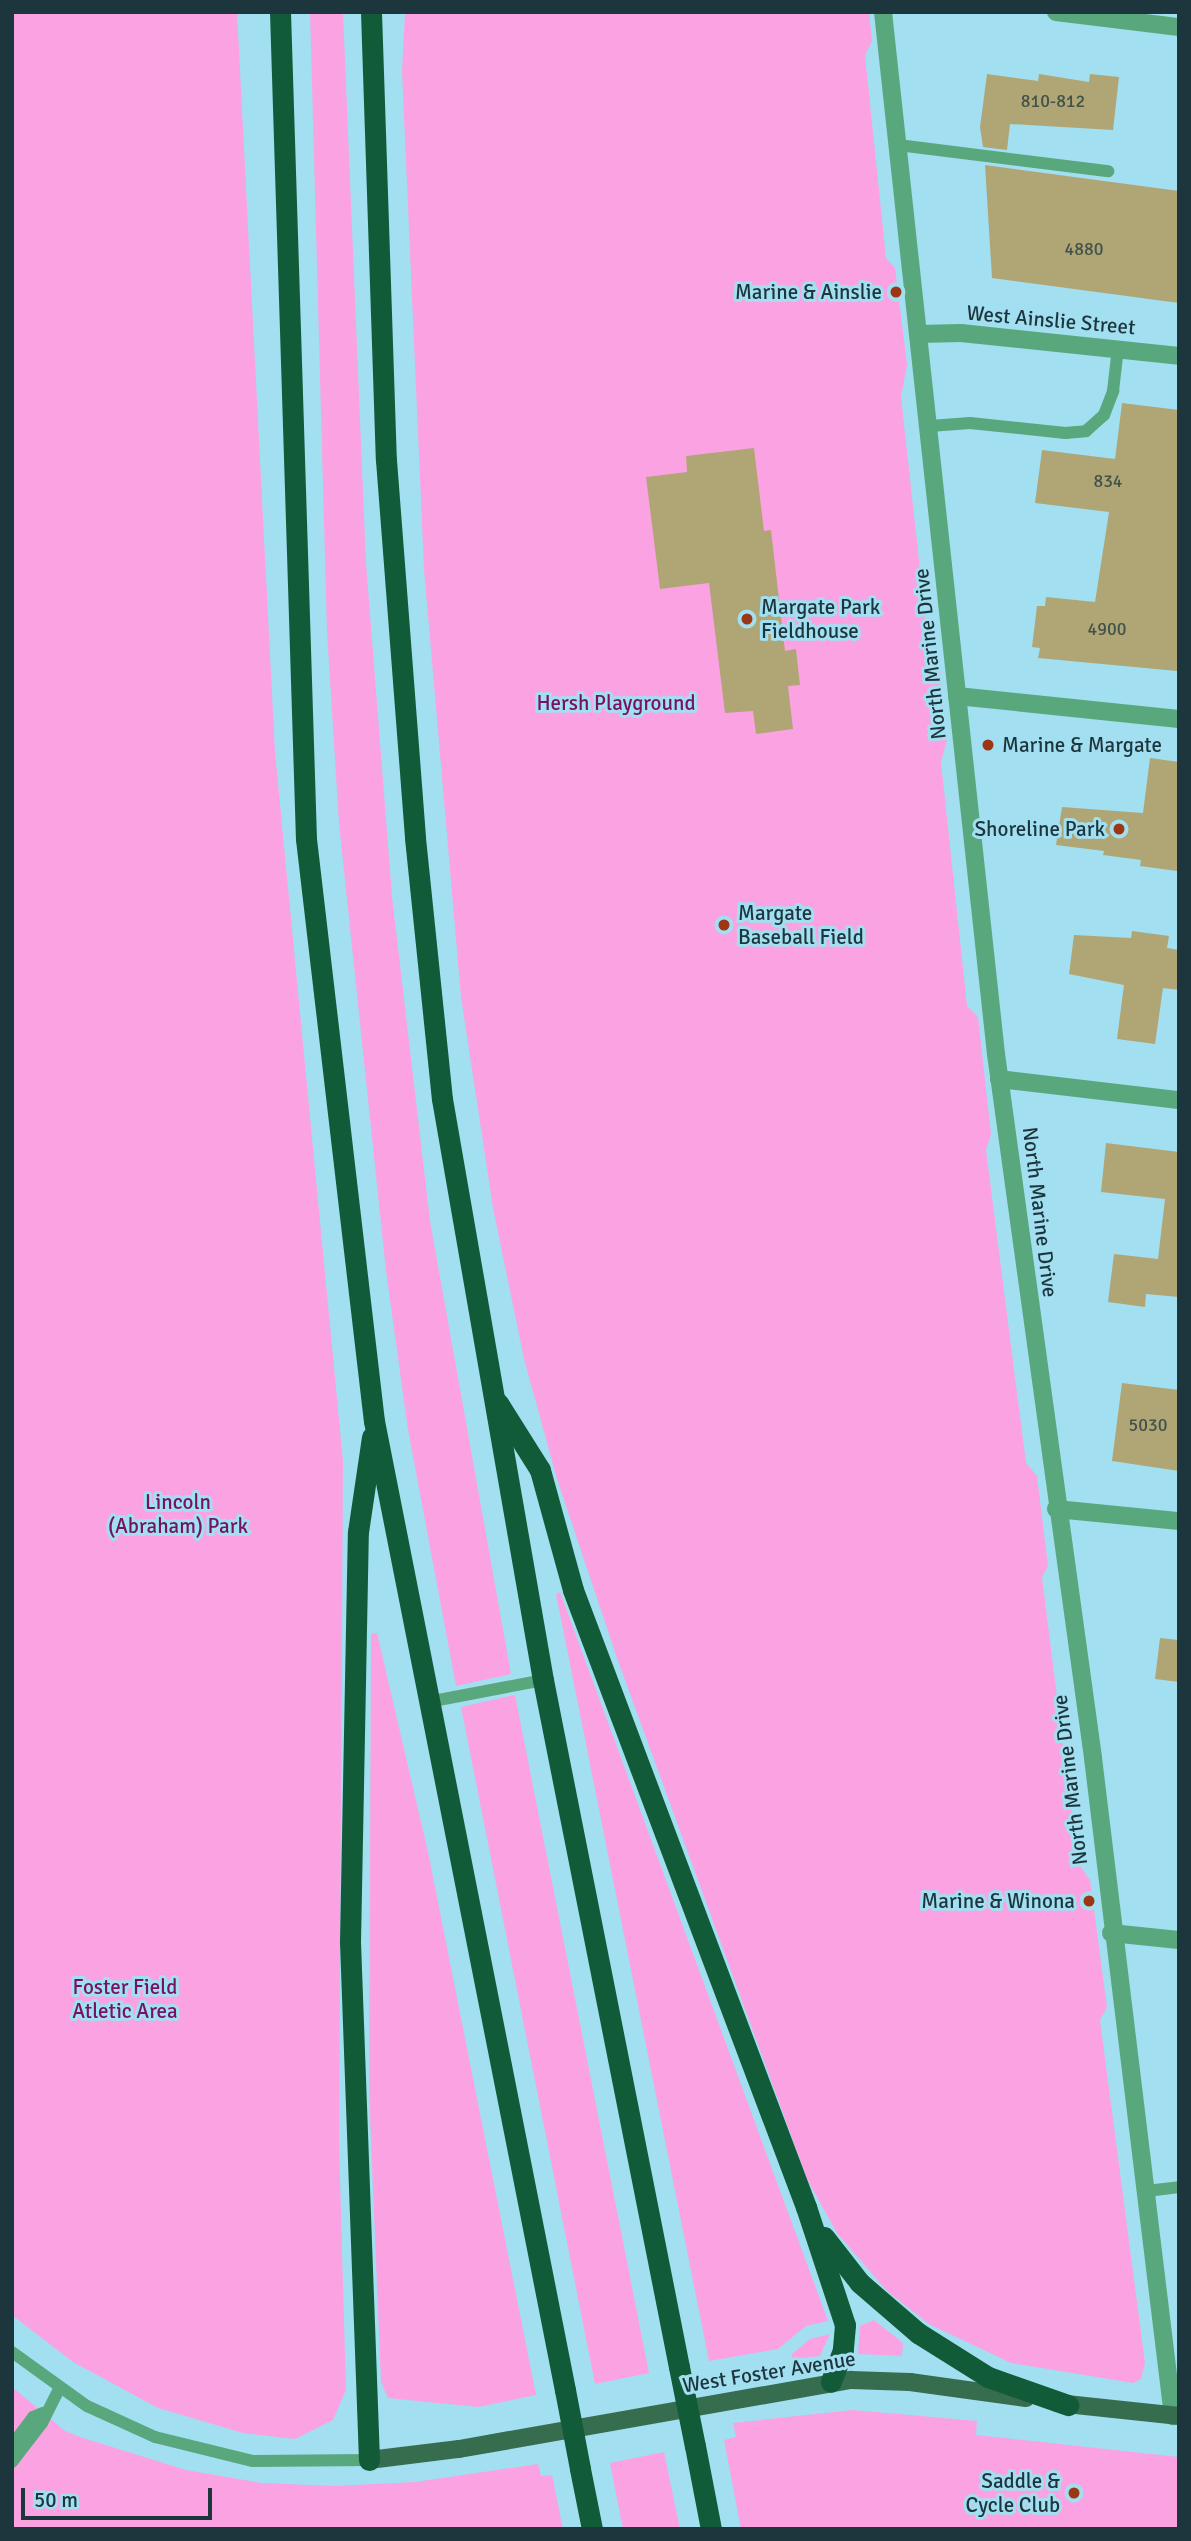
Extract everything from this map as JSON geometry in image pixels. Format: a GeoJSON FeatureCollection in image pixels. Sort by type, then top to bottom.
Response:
{"type":"FeatureCollection","features":[{"type":"Feature","properties":{"kind":"highway"},"geometry":{"type":"LineString","coordinates":[[280,12],[306,839],[374,1421],[592,2529]]}},
{"type":"Feature","properties":{"kind":"highway"},"geometry":{"type":"LineString","coordinates":[[371,12],[386,460],[415,838],[442,1099],[543,1680],[711,2529]]}},
{"type":"Feature","properties":{"kind":"highway"},"geometry":{"type":"LineString","coordinates":[[493,1395],[540,1470],[573,1590],[806,2207],[845,2325],[843,2350],[831,2382]]}},
{"type":"Feature","properties":{"kind":"highway"},"geometry":{"type":"LineString","coordinates":[[369,2460],[349,1942],[358,1532],[374,1421]]}},
{"type":"Feature","properties":{"kind":"highway"},"geometry":{"type":"LineString","coordinates":[[806,2207],[849,2272],[918,2333],[988,2377],[1068,2405]]}},
{"type":"Feature","properties":{"kind":"main road","name":"West Foster Avenue"},"geometry":{"type":"LineString","coordinates":[[369,2460],[459,2449],[831,2382],[909,2382],[1068,2405],[1176,2416]]}},
{"type":"Feature","properties":{"kind":"street","name":"North Marine Drive"},"geometry":{"type":"LineString","coordinates":[[883,12],[999,1079],[1056,1509],[1093,1758],[1111,1933],[1176,2416]]}},
{"type":"Feature","properties":{"kind":"street"},"geometry":{"type":"LineString","coordinates":[[1056,12],[1179,27]]}},
{"type":"Feature","properties":{"kind":"street","name":"West Ainslie Street"},"geometry":{"type":"LineString","coordinates":[[918,334],[961,333],[1179,356]]}},
{"type":"Feature","properties":{"kind":"street"},"geometry":{"type":"LineString","coordinates":[[957,696],[1179,719]]}},
{"type":"Feature","properties":{"kind":"street"},"geometry":{"type":"LineString","coordinates":[[999,1079],[1179,1100]]}},
{"type":"Feature","properties":{"kind":"street"},"geometry":{"type":"LineString","coordinates":[[1056,1509],[1179,1521]]}},
{"type":"Feature","properties":{"kind":"street"},"geometry":{"type":"LineString","coordinates":[[1111,1933],[1179,1940]]}},
{"type":"Feature","properties":{"kind":"lane"},"geometry":{"type":"LineString","coordinates":[[898,145],[1108,171]]}},
{"type":"Feature","properties":{"kind":"lane"},"geometry":{"type":"LineString","coordinates":[[930,426],[970,423],[1065,433],[1086,431],[1104,415],[1113,391],[1118,348]]}},
{"type":"Feature","properties":{"kind":"lane"},"geometry":{"type":"LineString","coordinates":[[428,1702],[543,1680]]}},
{"type":"Feature","properties":{"kind":"lane"},"geometry":{"type":"LineString","coordinates":[[1147,2191],[1179,2187]]}},
{"type":"Feature","properties":{"kind":"lane"},"geometry":{"type":"LineString","coordinates":[[12,2352],[60,2387],[119,2422],[223,2455],[284,2464],[369,2460]]}},
{"type":"Feature","properties":{"kind":"lane"},"geometry":{"type":"LineString","coordinates":[[12,2462],[42,2423],[43,2413],[60,2387]]}},
{"type":"Feature","properties":{"kind":"lane"},"geometry":{"type":"LineString","coordinates":[[12,2445],[33,2417],[43,2413]]}},
{"type":"Feature","properties":{"kind":"green space","name":"Lincoln (Abraham) Park"},"geometry":{"type":"Polygon","coordinates":[[[12,12],[237,12],[275,752],[343,1461],[339,2144],[346,2390],[333,2420],[295,2439],[243,2433],[158,2408],[73,2362],[12,2315],[12,12]]]}},
{"type":"Feature","properties":{"kind":"green space"},"geometry":{"type":"Polygon","coordinates":[[[310,12],[343,12],[366,563],[392,896],[430,1221],[511,1674],[456,1686],[408,1430],[386,1271],[339,823],[327,632],[310,12]]]}},
{"type":"Feature","properties":{"kind":"green space","name":"Hersh Playground"},"geometry":{"type":"Polygon","coordinates":[[[405,12],[869,12],[872,41],[865,55],[886,258],[895,268],[907,365],[901,397],[926,624],[937,638],[947,740],[941,762],[967,1006],[978,1017],[991,1134],[986,1150],[1026,1463],[1037,1476],[1048,1566],[1042,1577],[1078,1863],[1090,1880],[1107,2007],[1100,2020],[1145,2363],[1141,2379],[1133,2383],[1011,2363],[929,2324],[887,2291],[837,2233],[807,2179],[617,1658],[557,1479],[524,1359],[493,1208],[461,997],[424,569],[402,71],[405,12]]]}},
{"type":"Feature","properties":{"kind":"green space"},"geometry":{"type":"Polygon","coordinates":[[[560,1592],[828,2321],[806,2326],[778,2349],[709,2361],[556,1594],[560,1592]]]}},
{"type":"Feature","properties":{"kind":"green space"},"geometry":{"type":"Polygon","coordinates":[[[377,1633],[428,1852],[536,2395],[478,2407],[388,2398],[381,2382],[369,2091],[371,1634],[377,1633]]]}},
{"type":"Feature","properties":{"kind":"green space"},"geometry":{"type":"Polygon","coordinates":[[[515,1695],[649,2373],[595,2384],[461,1707],[515,1695]]]}},
{"type":"Feature","properties":{"kind":"green space"},"geometry":{"type":"Polygon","coordinates":[[[874,2320],[903,2343],[902,2356],[858,2354],[860,2326],[874,2320]]]}},
{"type":"Feature","properties":{"kind":"green space"},"geometry":{"type":"Polygon","coordinates":[[[830,2334],[820,2356],[792,2359],[792,2354],[810,2339],[830,2334]]]}},
{"type":"Feature","properties":{"kind":"green space"},"geometry":{"type":"Polygon","coordinates":[[[12,2387],[65,2431],[83,2438],[186,2470],[262,2483],[335,2486],[415,2482],[538,2464],[541,2476],[552,2475],[563,2529],[12,2529],[12,2387]]]}},
{"type":"Feature","properties":{"kind":"green space"},"geometry":{"type":"Polygon","coordinates":[[[853,2410],[977,2421],[976,2435],[1179,2457],[1179,2529],[741,2529],[724,2440],[736,2437],[733,2423],[853,2410]]]}},
{"type":"Feature","properties":{"kind":"green space"},"geometry":{"type":"Polygon","coordinates":[[[664,2452],[680,2529],[623,2529],[610,2463],[664,2452]]]}},
{"type":"Feature","properties":{"kind":"building"},"geometry":{"type":"Polygon","coordinates":[[[987,74],[1038,81],[1039,74],[1089,82],[1090,74],[1119,77],[1113,130],[1010,124],[1007,150],[983,147],[980,127],[987,74]]]}},
{"type":"Feature","properties":{"kind":"building"},"geometry":{"type":"Polygon","coordinates":[[[985,165],[1179,191],[1179,303],[992,278],[985,165]]]}},
{"type":"Feature","properties":{"kind":"building"},"geometry":{"type":"Polygon","coordinates":[[[1122,403],[1179,410],[1177,671],[1038,658],[1040,648],[1032,647],[1037,606],[1045,606],[1046,597],[1095,602],[1109,512],[1035,503],[1042,450],[1115,459],[1122,403]]]}},
{"type":"Feature","properties":{"kind":"building","name":"Margate Park Fieldhouse"},"geometry":{"type":"Polygon","coordinates":[[[754,448],[764,531],[771,530],[785,651],[796,649],[800,685],[788,686],[793,729],[756,734],[753,711],[725,713],[709,583],[660,589],[646,477],[687,472],[686,456],[754,448]]]}},
{"type":"Feature","properties":{"kind":"building","name":"Shoreline Park"},"geometry":{"type":"Polygon","coordinates":[[[1150,758],[1179,762],[1177,871],[1140,866],[1141,860],[1103,855],[1104,851],[1056,845],[1062,807],[1143,813],[1150,758]]]}},
{"type":"Feature","properties":{"kind":"building"},"geometry":{"type":"Polygon","coordinates":[[[1132,931],[1169,936],[1167,948],[1179,950],[1179,990],[1163,988],[1155,1044],[1117,1039],[1124,985],[1069,974],[1074,935],[1131,938],[1132,931]]]}},
{"type":"Feature","properties":{"kind":"building"},"geometry":{"type":"Polygon","coordinates":[[[1106,1143],[1179,1152],[1179,1297],[1146,1294],[1145,1307],[1108,1302],[1114,1254],[1158,1259],[1165,1199],[1101,1192],[1106,1143]]]}},
{"type":"Feature","properties":{"kind":"building"},"geometry":{"type":"Polygon","coordinates":[[[1122,1383],[1179,1390],[1179,1471],[1112,1461],[1122,1383]]]}},
{"type":"Feature","properties":{"kind":"building"},"geometry":{"type":"Polygon","coordinates":[[[1160,1638],[1179,1640],[1179,1682],[1155,1679],[1160,1638]]]}},
{"type":"Feature","properties":{"kind":"place","name":"Marine & Ainslie"},"geometry":{"type":"Point","coordinates":[896,292]}},
{"type":"Feature","properties":{"kind":"place","name":"Margate Park Fieldhouse"},"geometry":{"type":"Point","coordinates":[747,619]}},
{"type":"Feature","properties":{"kind":"place","name":"Marine & Margate"},"geometry":{"type":"Point","coordinates":[988,745]}},
{"type":"Feature","properties":{"kind":"place","name":"Shoreline Park"},"geometry":{"type":"Point","coordinates":[1119,829]}},
{"type":"Feature","properties":{"kind":"place","name":"Margate Baseball Field"},"geometry":{"type":"Point","coordinates":[724,925]}},
{"type":"Feature","properties":{"kind":"place","name":"Marine & Winona"},"geometry":{"type":"Point","coordinates":[1089,1901]}},
{"type":"Feature","properties":{"kind":"place","name":"Saddle & Cycle Club"},"geometry":{"type":"Point","coordinates":[1074,2493]}},
{"type":"Feature","properties":{"kind":"park label","name":"Foster Field Atletic Area"},"geometry":{"type":"Point","coordinates":[125,1999]}}]}
